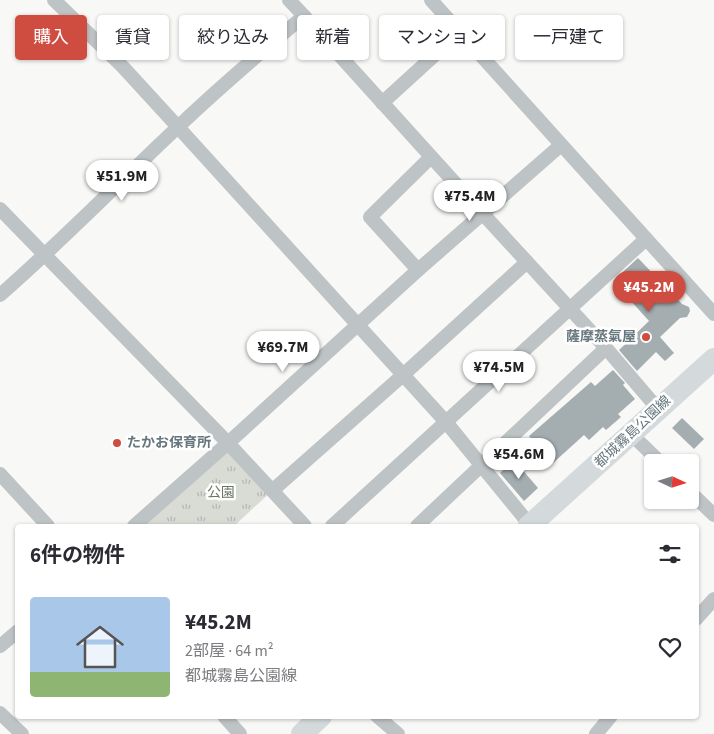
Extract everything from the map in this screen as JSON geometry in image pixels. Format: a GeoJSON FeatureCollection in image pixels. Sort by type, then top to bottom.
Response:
{"type":"FeatureCollection","features":[{"type":"Feature","properties":{"kind":"main road","name":"都城霧島公園線"},"geometry":{"type":"LineString","coordinates":[[532,524],[714,359]]}},
{"type":"Feature","properties":{"kind":"main road"},"geometry":{"type":"LineString","coordinates":[[302,734],[318,719]]}},
{"type":"Feature","properties":{"kind":"street"},"geometry":{"type":"LineString","coordinates":[[54,0],[124,67],[404,375],[446,422],[528,524]]}},
{"type":"Feature","properties":{"kind":"street"},"geometry":{"type":"LineString","coordinates":[[289,0],[303,15]]}},
{"type":"Feature","properties":{"kind":"street"},"geometry":{"type":"LineString","coordinates":[[431,0],[445,15]]}},
{"type":"Feature","properties":{"kind":"street"},"geometry":{"type":"LineString","coordinates":[[0,295],[45,256],[178,127],[247,64],[297,22]]}},
{"type":"Feature","properties":{"kind":"street"},"geometry":{"type":"LineString","coordinates":[[343,60],[606,348],[658,409]]}},
{"type":"Feature","properties":{"kind":"street"},"geometry":{"type":"LineString","coordinates":[[382,103],[429,60]]}},
{"type":"Feature","properties":{"kind":"street"},"geometry":{"type":"LineString","coordinates":[[485,60],[714,314]]}},
{"type":"Feature","properties":{"kind":"street"},"geometry":{"type":"LineString","coordinates":[[136,524],[418,270],[561,145]]}},
{"type":"Feature","properties":{"kind":"street"},"geometry":{"type":"LineString","coordinates":[[418,270],[370,217],[431,158]]}},
{"type":"Feature","properties":{"kind":"street"},"geometry":{"type":"LineString","coordinates":[[0,209],[228,443],[303,524]]}},
{"type":"Feature","properties":{"kind":"street"},"geometry":{"type":"LineString","coordinates":[[334,524],[646,239]]}},
{"type":"Feature","properties":{"kind":"street"},"geometry":{"type":"LineString","coordinates":[[273,490],[404,375],[527,262]]}},
{"type":"Feature","properties":{"kind":"street"},"geometry":{"type":"LineString","coordinates":[[419,524],[606,348]]}},
{"type":"Feature","properties":{"kind":"street"},"geometry":{"type":"LineString","coordinates":[[631,434],[652,454]]}},
{"type":"Feature","properties":{"kind":"street"},"geometry":{"type":"LineString","coordinates":[[0,474],[46,524]]}},
{"type":"Feature","properties":{"kind":"street"},"geometry":{"type":"LineString","coordinates":[[699,501],[714,515]]}},
{"type":"Feature","properties":{"kind":"street"},"geometry":{"type":"LineString","coordinates":[[699,616],[714,599]]}},
{"type":"Feature","properties":{"kind":"street"},"geometry":{"type":"LineString","coordinates":[[0,646],[15,634]]}},
{"type":"Feature","properties":{"kind":"street"},"geometry":{"type":"LineString","coordinates":[[0,713],[22,734]]}},
{"type":"Feature","properties":{"kind":"street"},"geometry":{"type":"LineString","coordinates":[[227,719],[240,734]]}},
{"type":"Feature","properties":{"kind":"street"},"geometry":{"type":"LineString","coordinates":[[380,719],[398,734]]}},
{"type":"Feature","properties":{"kind":"street"},"geometry":{"type":"LineString","coordinates":[[596,734],[608,719]]}},
{"type":"Feature","properties":{"kind":"green space","name":"公園"},"geometry":{"type":"Polygon","coordinates":[[[228,443],[273,490],[236,524],[135,524],[228,443]]]}},
{"type":"Feature","properties":{"kind":"building"},"geometry":{"type":"Polygon","coordinates":[[[638,258],[682,304],[689,307],[690,311],[687,317],[680,318],[660,337],[674,353],[665,361],[656,352],[637,371],[619,350],[649,321],[613,281],[638,258]]]}},
{"type":"Feature","properties":{"kind":"building"},"geometry":{"type":"Polygon","coordinates":[[[613,370],[625,383],[623,385],[635,399],[618,414],[621,417],[606,430],[603,427],[589,440],[584,435],[553,463],[529,436],[591,382],[595,386],[613,370]]]}},
{"type":"Feature","properties":{"kind":"building"},"geometry":{"type":"Polygon","coordinates":[[[682,418],[704,439],[694,449],[672,428],[682,418]]]}},
{"type":"Feature","properties":{"kind":"building"},"geometry":{"type":"Polygon","coordinates":[[[514,460],[538,488],[524,501],[500,473],[514,460]]]}},
{"type":"Feature","properties":{"kind":"place","name":"薩摩蒸氣屋"},"geometry":{"type":"Point","coordinates":[646,337]}},
{"type":"Feature","properties":{"kind":"place","name":"たかお保育所"},"geometry":{"type":"Point","coordinates":[117,443]}}]}
